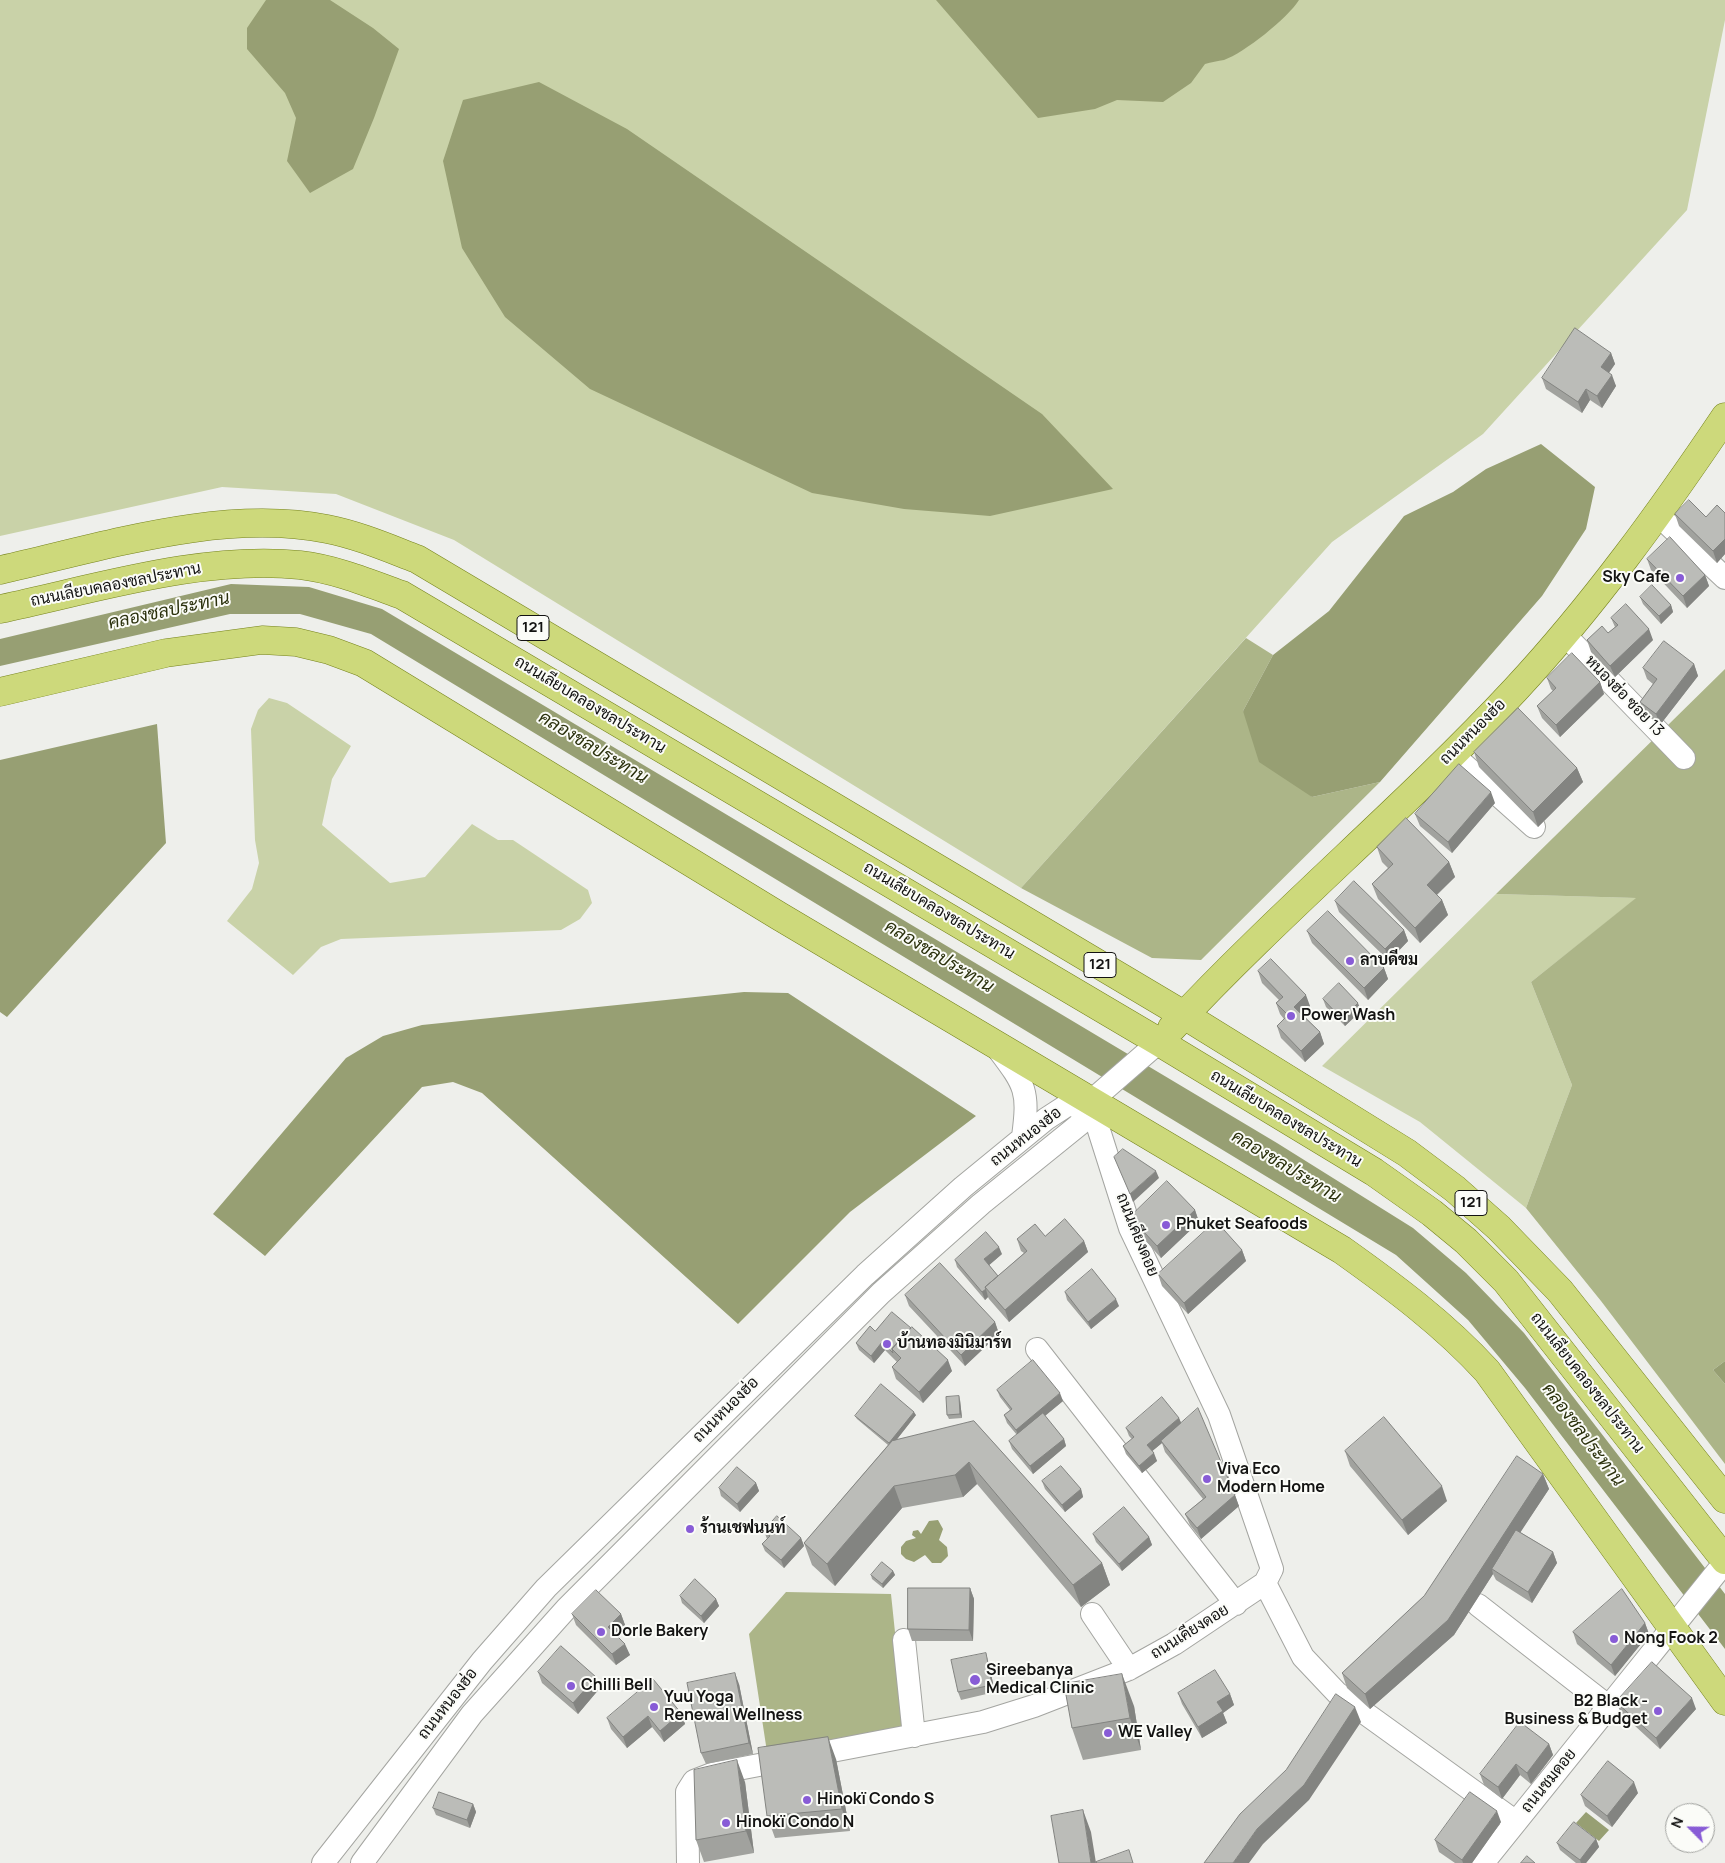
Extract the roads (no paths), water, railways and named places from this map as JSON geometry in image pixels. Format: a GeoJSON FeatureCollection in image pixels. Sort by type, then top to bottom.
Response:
{"type":"FeatureCollection","features":[{"type":"Feature","properties":{"kind":"main road","name":"ถนนหนองฮ่อ"},"geometry":{"type":"LineString","coordinates":[[1159,1042],[1184,1015],[1452,754],[1516,689],[1564,634],[1657,514],[1725,417]]}},
{"type":"Feature","properties":{"kind":"main road","name":"ถนนเลียบคลองชลประทาน"},"geometry":{"type":"LineString","coordinates":[[0,570],[178,531],[238,523],[279,523],[327,529],[384,546],[417,559],[1184,1015],[1407,1153],[1455,1189],[1499,1228],[1560,1291],[1725,1499]]}},
{"type":"Feature","properties":{"kind":"main road","name":"ถนนเลียบคลองชลประทาน"},"geometry":{"type":"LineString","coordinates":[[0,609],[184,569],[251,563],[301,565],[347,576],[402,595],[1159,1042],[1380,1176],[1432,1212],[1466,1241],[1506,1281],[1543,1325],[1725,1560]]}},
{"type":"Feature","properties":{"kind":"main road"},"geometry":{"type":"LineString","coordinates":[[0,692],[166,653],[262,640],[296,642],[329,650],[364,663],[779,916],[1342,1250],[1403,1293],[1462,1344],[1487,1371],[1526,1422],[1671,1629],[1725,1701]]}},
{"type":"Feature","properties":{"kind":"street"},"geometry":{"type":"LineString","coordinates":[[1657,514],[1725,578]]}},
{"type":"Feature","properties":{"kind":"street","name":"หนองฮ่อ ซอย 13"},"geometry":{"type":"LineString","coordinates":[[1564,634],[1684,758]]}},
{"type":"Feature","properties":{"kind":"street"},"geometry":{"type":"LineString","coordinates":[[1452,754],[1534,827]]}},
{"type":"Feature","properties":{"kind":"street"},"geometry":{"type":"LineString","coordinates":[[1090,1102],[1159,1042]]}},
{"type":"Feature","properties":{"kind":"street"},"geometry":{"type":"LineString","coordinates":[[995,1045],[1018,1076],[1026,1095],[1023,1137]]}},
{"type":"Feature","properties":{"kind":"street","name":"ถนนหนองฮ่อ"},"geometry":{"type":"LineString","coordinates":[[323,1863],[476,1668],[546,1588],[865,1275],[1023,1137],[1066,1106],[1090,1102]]}},
{"type":"Feature","properties":{"kind":"street","name":"ถนนหนองฮ่อ"},"geometry":{"type":"LineString","coordinates":[[362,1863],[472,1714],[566,1608],[881,1294],[981,1204],[1080,1124],[1090,1102]]}},
{"type":"Feature","properties":{"kind":"street","name":"ถนนเคียงดอย"},"geometry":{"type":"LineString","coordinates":[[688,1863],[687,1792],[694,1781],[712,1774],[914,1736],[1008,1714],[1129,1669],[1174,1644],[1265,1583],[1272,1569],[1219,1415],[1130,1228],[1090,1102]]}},
{"type":"Feature","properties":{"kind":"street"},"geometry":{"type":"LineString","coordinates":[[1037,1349],[1236,1604]]}},
{"type":"Feature","properties":{"kind":"street","name":"ถนนชมดอย"},"geometry":{"type":"LineString","coordinates":[[1483,1863],[1725,1560]]}},
{"type":"Feature","properties":{"kind":"street"},"geometry":{"type":"LineString","coordinates":[[1265,1583],[1303,1657],[1337,1693],[1516,1822]]}},
{"type":"Feature","properties":{"kind":"street"},"geometry":{"type":"LineString","coordinates":[[546,1588],[566,1608]]}},
{"type":"Feature","properties":{"kind":"street"},"geometry":{"type":"LineString","coordinates":[[1478,1606],[1609,1707]]}},
{"type":"Feature","properties":{"kind":"street"},"geometry":{"type":"LineString","coordinates":[[1092,1614],[1129,1669]]}},
{"type":"Feature","properties":{"kind":"street"},"geometry":{"type":"LineString","coordinates":[[904,1640],[914,1736]]}},
{"type":"Feature","properties":{"kind":"water"},"geometry":{"type":"Polygon","coordinates":[[[266,0],[330,0],[373,28],[399,49],[353,169],[310,193],[287,161],[296,118],[285,93],[247,49],[247,28],[266,0]]]}},
{"type":"Feature","properties":{"kind":"water"},"geometry":{"type":"Polygon","coordinates":[[[936,0],[1299,0],[1276,25],[1254,43],[1224,60],[1205,64],[1191,83],[1163,102],[1117,100],[1095,109],[1038,118],[936,0]]]}},
{"type":"Feature","properties":{"kind":"water"},"geometry":{"type":"Polygon","coordinates":[[[539,82],[627,129],[1042,414],[1113,489],[990,516],[904,509],[812,493],[590,389],[505,317],[462,248],[443,161],[463,100],[539,82]]]}},
{"type":"Feature","properties":{"kind":"water"},"geometry":{"type":"Polygon","coordinates":[[[1541,444],[1595,487],[1586,529],[1542,596],[1380,782],[1312,797],[1259,762],[1243,711],[1273,655],[1329,611],[1404,516],[1453,492],[1486,469],[1541,444]]]}},
{"type":"Feature","properties":{"kind":"water","name":"คลองชลประทาน"},"geometry":{"type":"Polygon","coordinates":[[[231,584],[309,587],[382,609],[1277,1143],[1413,1228],[1466,1273],[1524,1333],[1725,1594],[1725,1649],[1525,1388],[1468,1320],[1396,1255],[371,634],[300,614],[230,614],[0,666],[0,639],[231,584]]]}},
{"type":"Feature","properties":{"kind":"water"},"geometry":{"type":"Polygon","coordinates":[[[157,724],[166,843],[7,1017],[0,1012],[0,760],[157,724]]]}},
{"type":"Feature","properties":{"kind":"water"},"geometry":{"type":"Polygon","coordinates":[[[744,992],[788,993],[976,1116],[850,1212],[738,1324],[482,1093],[453,1082],[422,1087],[265,1256],[213,1214],[346,1058],[383,1036],[422,1025],[744,992]]]}},
{"type":"Feature","properties":{"kind":"water"},"geometry":{"type":"Polygon","coordinates":[[[1725,1361],[1725,1384],[1713,1370],[1725,1361]]]}},
{"type":"Feature","properties":{"kind":"water"},"geometry":{"type":"Polygon","coordinates":[[[938,1520],[943,1529],[939,1540],[947,1547],[948,1556],[941,1563],[932,1563],[925,1555],[914,1562],[906,1559],[901,1554],[901,1547],[906,1541],[916,1538],[912,1535],[913,1531],[918,1530],[921,1534],[929,1521],[938,1520]]]}},
{"type":"Feature","properties":{"kind":"water"},"geometry":{"type":"Polygon","coordinates":[[[1586,1812],[1609,1830],[1599,1841],[1576,1823],[1586,1812]]]}},
{"type":"Feature","properties":{"kind":"place","name":"Sky Cafe"},"geometry":{"type":"Point","coordinates":[1680,578]}},
{"type":"Feature","properties":{"kind":"place","name":"ลาบดีขม"},"geometry":{"type":"Point","coordinates":[1350,961]}},
{"type":"Feature","properties":{"kind":"place","name":"Power Wash"},"geometry":{"type":"Point","coordinates":[1291,1016]}},
{"type":"Feature","properties":{"kind":"place","name":"Phuket Seafoods"},"geometry":{"type":"Point","coordinates":[1166,1225]}},
{"type":"Feature","properties":{"kind":"place","name":"บ้านทองมินิมาร์ท"},"geometry":{"type":"Point","coordinates":[887,1344]}},
{"type":"Feature","properties":{"kind":"place","name":"Viva Eco Modern Home"},"geometry":{"type":"Point","coordinates":[1207,1479]}},
{"type":"Feature","properties":{"kind":"place","name":"ร้านเชฟนนท์"},"geometry":{"type":"Point","coordinates":[690,1529]}},
{"type":"Feature","properties":{"kind":"place","name":"Dorle Bakery"},"geometry":{"type":"Point","coordinates":[601,1632]}},
{"type":"Feature","properties":{"kind":"place","name":"Nong Fook 2"},"geometry":{"type":"Point","coordinates":[1614,1639]}},
{"type":"Feature","properties":{"kind":"place","name":"Sireebanya Medical Clinic"},"geometry":{"type":"Point","coordinates":[975,1680]}},
{"type":"Feature","properties":{"kind":"place","name":"Chilli Bell"},"geometry":{"type":"Point","coordinates":[571,1686]}},
{"type":"Feature","properties":{"kind":"place","name":"Yuu Yoga Renewal Wellness"},"geometry":{"type":"Point","coordinates":[654,1707]}},
{"type":"Feature","properties":{"kind":"place","name":"B2 Black - Business & Budget"},"geometry":{"type":"Point","coordinates":[1658,1711]}},
{"type":"Feature","properties":{"kind":"place","name":"WE Valley"},"geometry":{"type":"Point","coordinates":[1108,1733]}},
{"type":"Feature","properties":{"kind":"place","name":"Hinokï Condo S"},"geometry":{"type":"Point","coordinates":[807,1800]}},
{"type":"Feature","properties":{"kind":"place","name":"Hinokï Condo N"},"geometry":{"type":"Point","coordinates":[726,1823]}}]}
